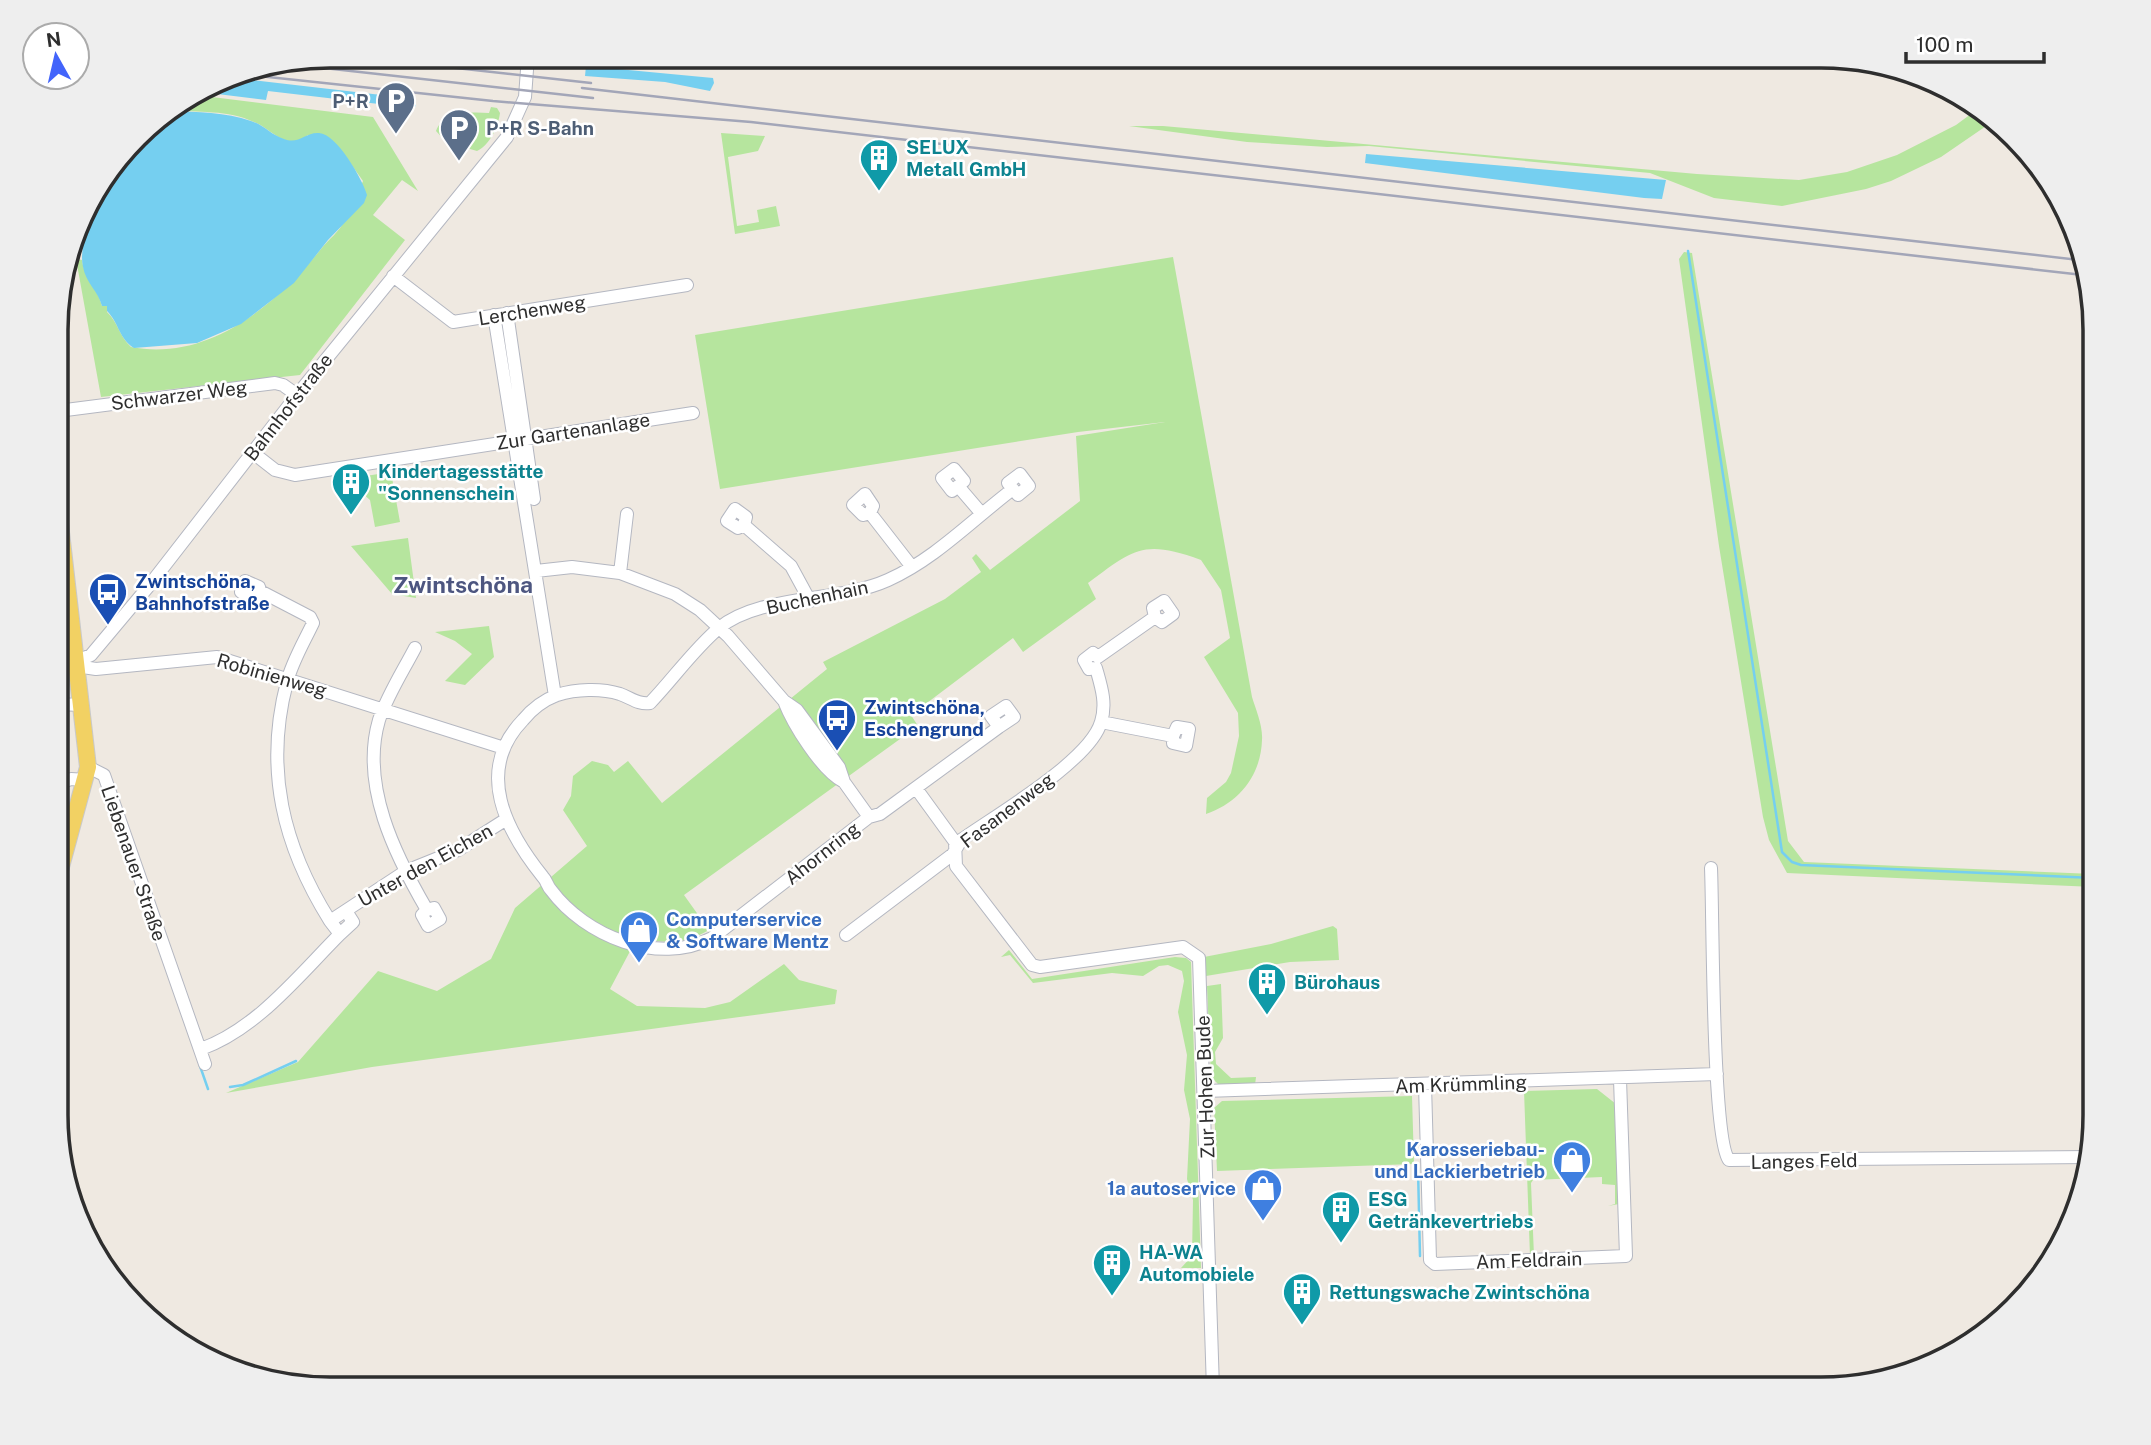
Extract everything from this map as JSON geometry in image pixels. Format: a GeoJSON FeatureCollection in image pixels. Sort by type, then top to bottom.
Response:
{"type":"FeatureCollection","features":[{"type":"Feature","properties":{"kind":"main road","name":"Liebenauer Straße"},"geometry":{"type":"LineString","coordinates":[[68,594],[87,774]]}},
{"type":"Feature","properties":{"kind":"main road"},"geometry":{"type":"LineString","coordinates":[[68,842],[87,774]]}},
{"type":"Feature","properties":{"kind":"street","name":"Bahnhofstraße"},"geometry":{"type":"LineString","coordinates":[[496,146],[513,114],[520,68]]}},
{"type":"Feature","properties":{"kind":"street","name":"Bahnhofstraße"},"geometry":{"type":"LineString","coordinates":[[76,664],[97,648],[496,146],[507,136],[525,97],[527,68]]}},
{"type":"Feature","properties":{"kind":"street","name":"Lerchenweg"},"geometry":{"type":"LineString","coordinates":[[393,276],[449,321],[687,285]]}},
{"type":"Feature","properties":{"kind":"street"},"geometry":{"type":"LineString","coordinates":[[500,314],[559,694],[602,691],[643,704],[650,703],[720,628]]}},
{"type":"Feature","properties":{"kind":"street","name":"Schwarzer Weg"},"geometry":{"type":"LineString","coordinates":[[68,410],[275,383],[298,395]]}},
{"type":"Feature","properties":{"kind":"street","name":"Zur Gartenanlage"},"geometry":{"type":"LineString","coordinates":[[253,452],[275,470],[295,475],[692,413]]}},
{"type":"Feature","properties":{"kind":"street"},"geometry":{"type":"LineString","coordinates":[[958,486],[982,514]]}},
{"type":"Feature","properties":{"kind":"street","name":"Buchenhain"},"geometry":{"type":"LineString","coordinates":[[720,628],[765,608],[869,588],[912,567],[1013,489]]}},
{"type":"Feature","properties":{"kind":"street"},"geometry":{"type":"LineString","coordinates":[[870,513],[912,567]]}},
{"type":"Feature","properties":{"kind":"street"},"geometry":{"type":"LineString","coordinates":[[620,573],[627,514]]}},
{"type":"Feature","properties":{"kind":"street"},"geometry":{"type":"LineString","coordinates":[[744,525],[776,550],[791,566],[810,601]]}},
{"type":"Feature","properties":{"kind":"street"},"geometry":{"type":"LineString","coordinates":[[540,570],[572,567],[620,573],[675,594],[720,628],[784,701],[797,710],[832,756],[844,782],[869,817]]}},
{"type":"Feature","properties":{"kind":"street"},"geometry":{"type":"LineString","coordinates":[[260,591],[311,619],[313,623],[287,679],[279,716],[278,782],[282,811],[300,867],[340,934]]}},
{"type":"Feature","properties":{"kind":"street"},"geometry":{"type":"LineString","coordinates":[[1084,660],[1089,669],[1155,617]]}},
{"type":"Feature","properties":{"kind":"street"},"geometry":{"type":"LineString","coordinates":[[415,648],[383,709],[374,747],[374,776],[388,829],[427,910]]}},
{"type":"Feature","properties":{"kind":"street","name":"Robinienweg"},"geometry":{"type":"LineString","coordinates":[[76,664],[96,668],[206,656],[504,748]]}},
{"type":"Feature","properties":{"kind":"street"},"geometry":{"type":"LineString","coordinates":[[1097,663],[1104,700],[1101,722],[1172,736]]}},
{"type":"Feature","properties":{"kind":"street","name":"Ahornring"},"geometry":{"type":"LineString","coordinates":[[559,694],[529,713],[515,728],[504,748],[498,785],[505,820],[525,855],[547,881],[552,892],[594,928],[619,941],[653,949],[684,948],[701,944],[869,817],[880,814],[914,791],[999,727]]}},
{"type":"Feature","properties":{"kind":"street"},"geometry":{"type":"LineString","coordinates":[[68,704],[80,705]]}},
{"type":"Feature","properties":{"kind":"street","name":"Fasanenweg"},"geometry":{"type":"LineString","coordinates":[[846,935],[955,850],[961,840],[1075,760],[1093,740],[1101,722]]}},
{"type":"Feature","properties":{"kind":"street"},"geometry":{"type":"LineString","coordinates":[[68,780],[87,774]]}},
{"type":"Feature","properties":{"kind":"street","name":"Liebenauer Straße"},"geometry":{"type":"LineString","coordinates":[[87,774],[104,775],[205,1063]]}},
{"type":"Feature","properties":{"kind":"street"},"geometry":{"type":"LineString","coordinates":[[914,791],[918,791],[954,840],[955,850]]}},
{"type":"Feature","properties":{"kind":"street","name":"Unter den Eichen"},"geometry":{"type":"LineString","coordinates":[[331,921],[406,871],[458,850],[505,820]]}},
{"type":"Feature","properties":{"kind":"street","name":"Zur Hohen Bude"},"geometry":{"type":"LineString","coordinates":[[955,850],[956,866],[1032,965],[1040,967],[1183,947],[1199,958],[1202,968],[1213,1377]]}},
{"type":"Feature","properties":{"kind":"street","name":"Langes Feld"},"geometry":{"type":"LineString","coordinates":[[1712,868],[1717,1074],[1722,1147],[1729,1160],[2080,1157]]}},
{"type":"Feature","properties":{"kind":"street","name":"Unter den Eichen"},"geometry":{"type":"LineString","coordinates":[[201,1049],[239,1029],[275,1000],[354,922],[346,911]]}},
{"type":"Feature","properties":{"kind":"street","name":"Am Krümmling"},"geometry":{"type":"LineString","coordinates":[[1205,1091],[1717,1074]]}},
{"type":"Feature","properties":{"kind":"street","name":"Am Feldrain"},"geometry":{"type":"LineString","coordinates":[[1425,1085],[1430,1260],[1435,1264],[1626,1256],[1620,1079]]}},
{"type":"Feature","properties":{"kind":"green space"},"geometry":{"type":"Polygon","coordinates":[[[211,97],[373,117],[418,191],[402,180],[373,215],[405,240],[300,375],[101,397],[78,259],[82,260],[102,306],[107,305],[107,312],[131,347],[159,349],[187,346],[238,325],[283,290],[340,228],[363,181],[346,157],[308,135],[291,142],[244,118],[213,112],[186,111],[211,97]]]}},
{"type":"Feature","properties":{"kind":"green space"},"geometry":{"type":"Polygon","coordinates":[[[491,107],[497,108],[500,113],[497,124],[493,135],[477,151],[446,142],[436,131],[440,124],[451,116],[489,113],[491,107]]]}},
{"type":"Feature","properties":{"kind":"green space"},"geometry":{"type":"Polygon","coordinates":[[[1970,115],[1986,126],[1941,157],[1891,181],[1866,189],[1782,206],[1714,198],[1650,173],[1369,146],[1327,147],[1247,142],[1129,126],[1163,126],[1697,174],[1799,180],[1847,172],[1897,155],[1956,125],[1970,115]]]}},
{"type":"Feature","properties":{"kind":"green space"},"geometry":{"type":"Polygon","coordinates":[[[721,133],[765,136],[758,151],[728,157],[737,226],[759,222],[757,210],[776,206],[780,226],[735,234],[721,133]]]}},
{"type":"Feature","properties":{"kind":"green space"},"geometry":{"type":"Polygon","coordinates":[[[1684,252],[1692,253],[1788,841],[1804,862],[2083,874],[2083,886],[1787,873],[1769,840],[1763,817],[1719,546],[1679,259],[1684,252]]]}},
{"type":"Feature","properties":{"kind":"green space"},"geometry":{"type":"Polygon","coordinates":[[[1173,257],[1252,697],[1261,729],[1261,753],[1253,776],[1229,803],[1206,814],[1207,798],[1226,782],[1231,773],[1239,736],[1238,713],[1204,657],[1230,638],[1221,590],[1201,560],[1165,550],[1140,551],[1117,562],[1088,583],[1096,599],[1023,652],[1013,638],[911,715],[918,726],[684,895],[709,930],[674,942],[637,938],[610,989],[637,1006],[705,1008],[730,1002],[784,964],[799,980],[837,990],[835,1004],[372,1067],[226,1093],[298,1062],[378,971],[437,991],[491,959],[515,908],[587,846],[563,810],[571,796],[573,776],[592,761],[608,765],[614,772],[628,761],[662,803],[827,669],[823,662],[945,599],[981,572],[972,558],[976,554],[990,570],[1080,501],[1076,436],[1165,422],[1078,432],[720,489],[695,335],[1173,257]]]}},
{"type":"Feature","properties":{"kind":"green space"},"geometry":{"type":"Polygon","coordinates":[[[391,472],[400,522],[375,527],[370,500],[355,487],[353,478],[391,472]]]}},
{"type":"Feature","properties":{"kind":"green space"},"geometry":{"type":"Polygon","coordinates":[[[408,538],[416,598],[392,594],[351,546],[408,538]]]}},
{"type":"Feature","properties":{"kind":"green space"},"geometry":{"type":"Polygon","coordinates":[[[489,626],[494,657],[465,685],[445,681],[472,654],[455,641],[435,632],[489,626]]]}},
{"type":"Feature","properties":{"kind":"green space"},"geometry":{"type":"Polygon","coordinates":[[[1333,926],[1337,929],[1339,960],[1290,962],[1206,976],[1204,957],[1271,944],[1333,926]]]}},
{"type":"Feature","properties":{"kind":"green space"},"geometry":{"type":"Polygon","coordinates":[[[1009,950],[1032,979],[1175,957],[1186,958],[1191,962],[1201,1268],[1181,1268],[1192,1256],[1193,1200],[1187,1179],[1190,1119],[1184,1090],[1187,1055],[1178,1012],[1184,981],[1182,971],[1168,965],[1159,966],[1143,976],[1112,973],[1033,983],[1010,955],[1001,957],[1009,950]]]}},
{"type":"Feature","properties":{"kind":"green space"},"geometry":{"type":"Polygon","coordinates":[[[1221,984],[1223,1038],[1215,1052],[1216,1064],[1231,1078],[1256,1077],[1255,1085],[1219,1085],[1211,1077],[1207,986],[1221,984]]]}},
{"type":"Feature","properties":{"kind":"green space"},"geometry":{"type":"Polygon","coordinates":[[[1597,1089],[1616,1104],[1619,1204],[1608,1206],[1615,1204],[1615,1185],[1602,1184],[1602,1177],[1533,1180],[1534,1256],[1530,1256],[1524,1091],[1597,1089]]]}},
{"type":"Feature","properties":{"kind":"green space"},"geometry":{"type":"Polygon","coordinates":[[[1412,1096],[1414,1164],[1217,1171],[1214,1108],[1222,1101],[1412,1096]]]}},
{"type":"Feature","properties":{"kind":"water"},"geometry":{"type":"Polygon","coordinates":[[[586,68],[607,68],[713,78],[714,83],[710,91],[665,82],[585,76],[586,68]]]}},
{"type":"Feature","properties":{"kind":"water"},"geometry":{"type":"Polygon","coordinates":[[[252,80],[416,99],[416,106],[413,108],[268,91],[266,100],[216,94],[252,80]]]}},
{"type":"Feature","properties":{"kind":"water"},"geometry":{"type":"Polygon","coordinates":[[[185,112],[241,118],[289,140],[314,133],[326,135],[348,159],[367,195],[364,203],[328,240],[294,283],[241,324],[197,343],[134,348],[122,336],[107,311],[107,306],[102,306],[85,273],[82,260],[88,230],[112,185],[133,157],[157,133],[185,112]]]}},
{"type":"Feature","properties":{"kind":"water"},"geometry":{"type":"Polygon","coordinates":[[[1366,154],[1666,180],[1662,199],[1644,198],[1365,163],[1366,154]]]}},
{"type":"Feature","properties":{"kind":"waterway"},"geometry":{"type":"LineString","coordinates":[[1688,251],[1782,852],[1792,862],[1801,865],[2083,878]]}},
{"type":"Feature","properties":{"kind":"waterway"},"geometry":{"type":"LineString","coordinates":[[230,1087],[243,1085],[296,1061]]}},
{"type":"Feature","properties":{"kind":"waterway"},"geometry":{"type":"LineString","coordinates":[[200,1066],[208,1089]]}},
{"type":"Feature","properties":{"kind":"waterway"},"geometry":{"type":"LineString","coordinates":[[1418,1168],[1420,1256]]}},
{"type":"Feature","properties":{"kind":"railway"},"geometry":{"type":"LineString","coordinates":[[326,68],[593,98]]}},
{"type":"Feature","properties":{"kind":"railway"},"geometry":{"type":"LineString","coordinates":[[456,68],[591,83]]}},
{"type":"Feature","properties":{"kind":"railway"},"geometry":{"type":"LineString","coordinates":[[264,77],[493,101],[751,122],[2077,274]]}},
{"type":"Feature","properties":{"kind":"railway"},"geometry":{"type":"LineString","coordinates":[[582,88],[2073,259]]}},
{"type":"Feature","properties":{"kind":"place","name":"P+R"},"geometry":{"type":"Point","coordinates":[396,135]}},
{"type":"Feature","properties":{"kind":"place","name":"P+R S-Bahn"},"geometry":{"type":"Point","coordinates":[459,162]}},
{"type":"Feature","properties":{"kind":"place","name":"SELUX Metall GmbH"},"geometry":{"type":"Point","coordinates":[879,192]}},
{"type":"Feature","properties":{"kind":"place","name":"Kindertagesstätte \"Sonnenschein"},"geometry":{"type":"Point","coordinates":[351,516]}},
{"type":"Feature","properties":{"kind":"place","name":"Zwintschöna, Bahnhofstraße"},"geometry":{"type":"Point","coordinates":[108,626]}},
{"type":"Feature","properties":{"kind":"place","name":"Zwintschöna, Eschengrund"},"geometry":{"type":"Point","coordinates":[837,752]}},
{"type":"Feature","properties":{"kind":"place","name":"Computerservice & Software Mentz"},"geometry":{"type":"Point","coordinates":[639,964]}},
{"type":"Feature","properties":{"kind":"place","name":"Bürohaus"},"geometry":{"type":"Point","coordinates":[1267,1016]}},
{"type":"Feature","properties":{"kind":"place","name":"Karosseriebau- und Lackierbetrieb"},"geometry":{"type":"Point","coordinates":[1572,1194]}},
{"type":"Feature","properties":{"kind":"place","name":"1a autoservice"},"geometry":{"type":"Point","coordinates":[1263,1222]}},
{"type":"Feature","properties":{"kind":"place","name":"ESG Getränkevertriebs"},"geometry":{"type":"Point","coordinates":[1341,1244]}},
{"type":"Feature","properties":{"kind":"place","name":"HA-WA Automobiele"},"geometry":{"type":"Point","coordinates":[1112,1297]}},
{"type":"Feature","properties":{"kind":"place","name":"Rettungswache Zwintschöna"},"geometry":{"type":"Point","coordinates":[1302,1326]}},
{"type":"Feature","properties":{"kind":"district","name":"Zwintschöna"},"geometry":{"type":"Point","coordinates":[463,585]}}]}
